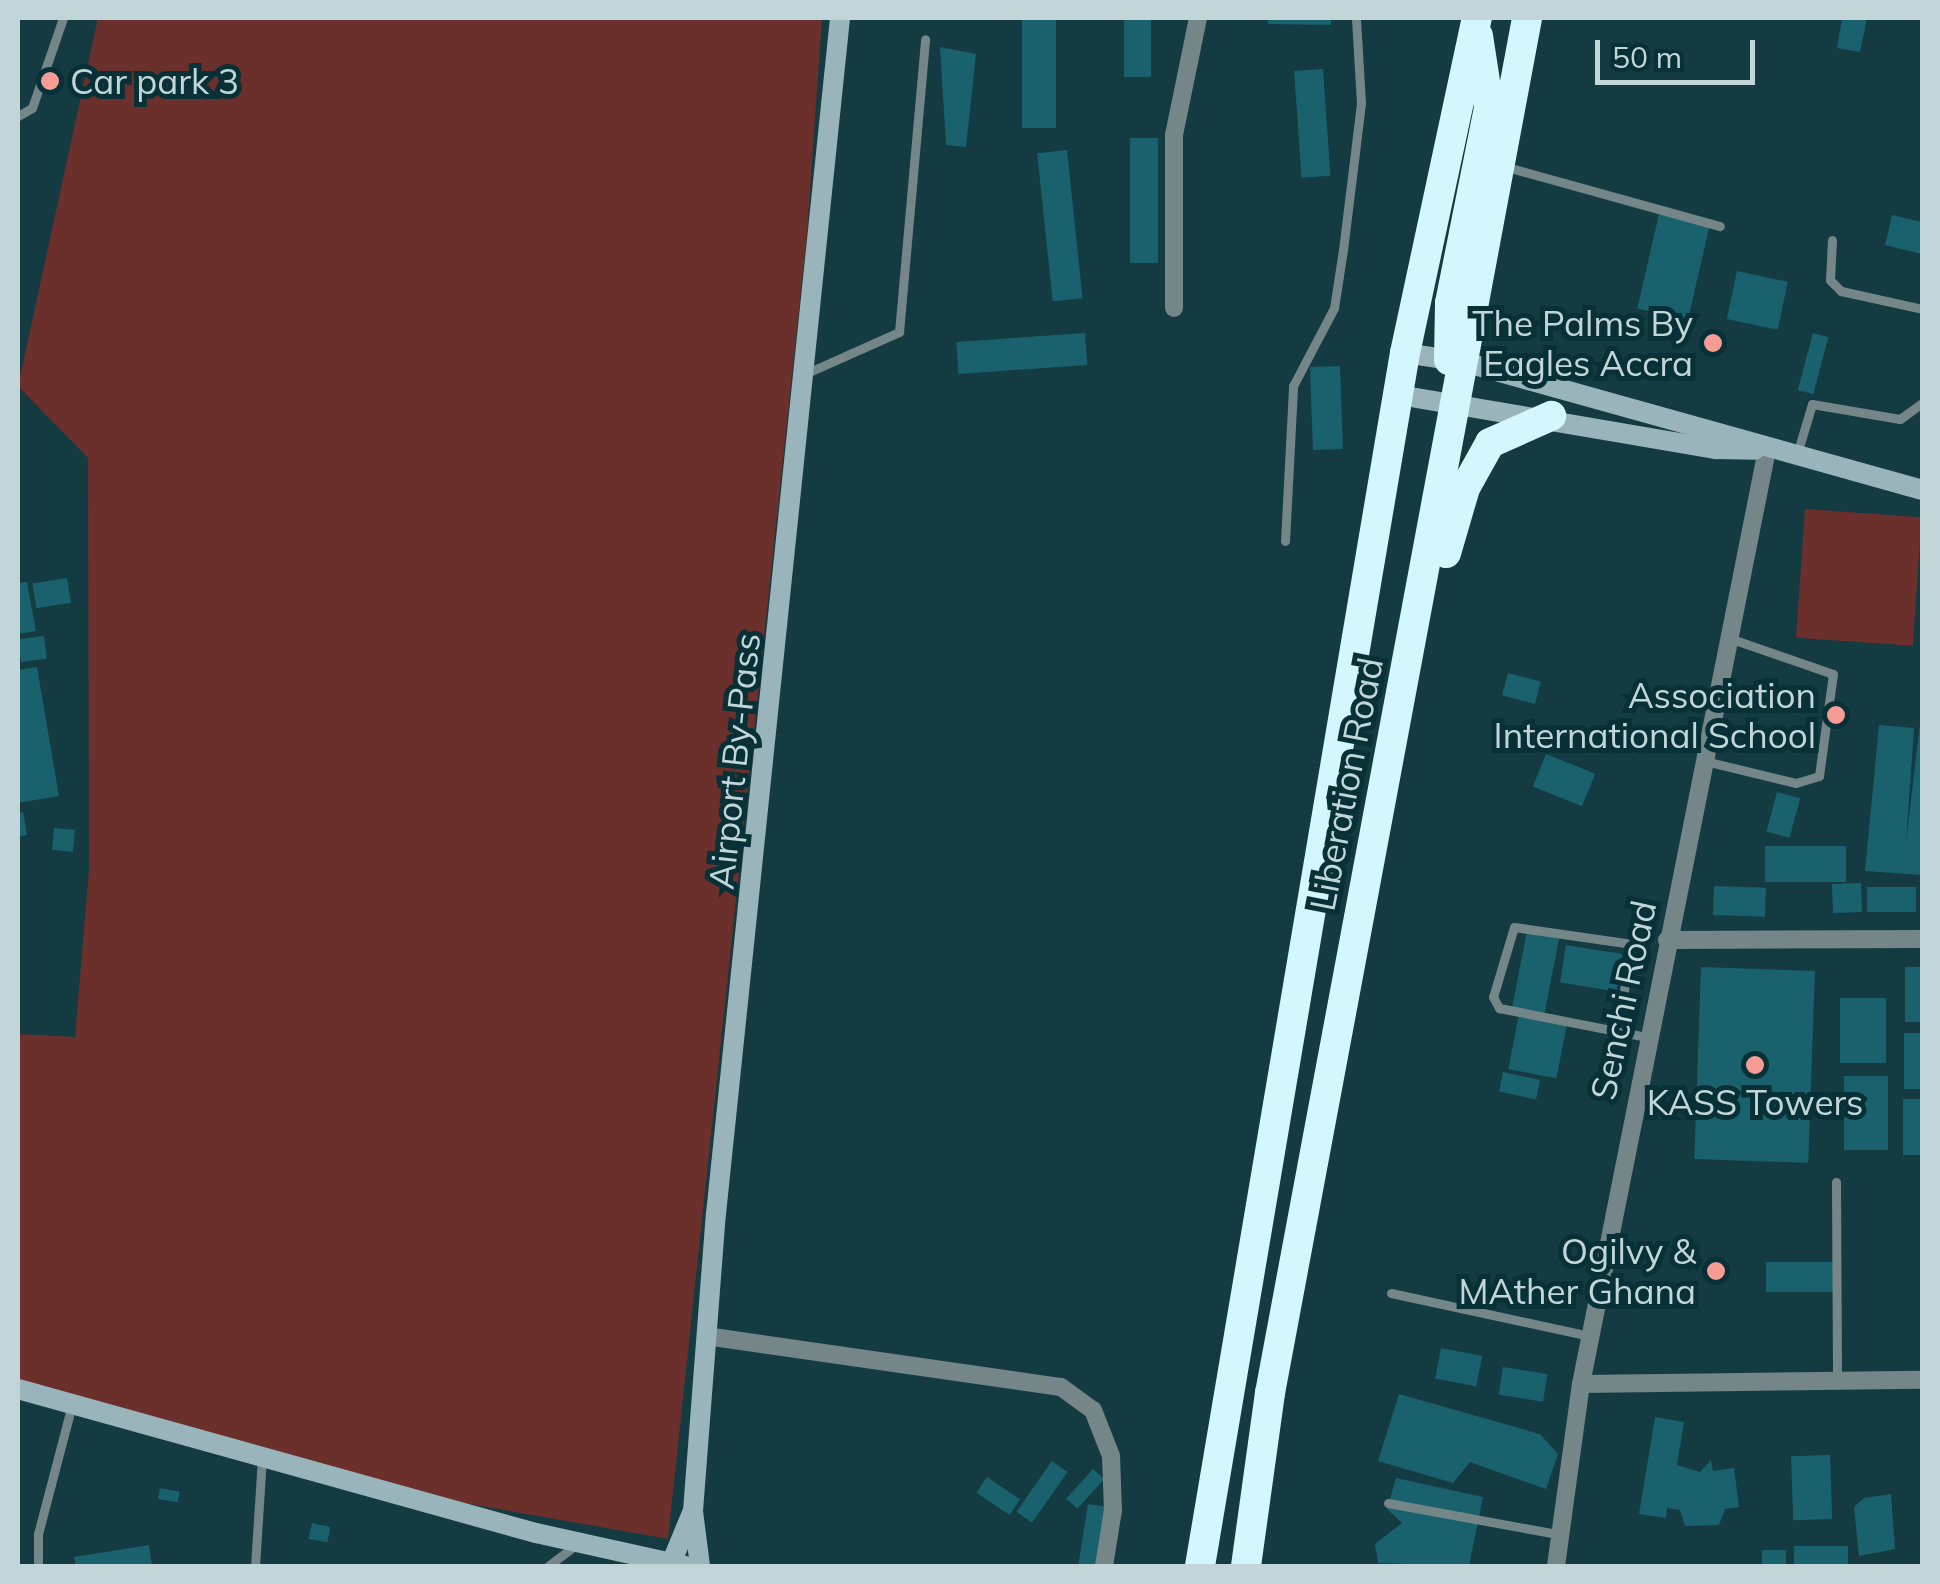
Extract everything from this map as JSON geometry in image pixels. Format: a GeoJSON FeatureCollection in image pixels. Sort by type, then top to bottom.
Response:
{"type":"FeatureCollection","features":[{"type":"Feature","properties":{"kind":"highway","name":"Liberation Road"},"geometry":{"type":"LineString","coordinates":[[1246,1566],[1270,1393],[1458,402],[1456,361],[1500,165],[1527,18]]}},
{"type":"Feature","properties":{"kind":"highway","name":"Liberation Road"},"geometry":{"type":"LineString","coordinates":[[1200,1566],[1406,354],[1476,22]]}},
{"type":"Feature","properties":{"kind":"highway"},"geometry":{"type":"LineString","coordinates":[[1456,361],[1450,303],[1488,107],[1476,22]]}},
{"type":"Feature","properties":{"kind":"highway"},"geometry":{"type":"LineString","coordinates":[[1422,594],[1449,547],[1478,460],[1505,432],[1551,416]]}},
{"type":"Feature","properties":{"kind":"main road","name":"Airport By-Pass"},"geometry":{"type":"LineString","coordinates":[[700,1566],[693,1511],[706,1336],[807,373],[840,18]]}},
{"type":"Feature","properties":{"kind":"main road"},"geometry":{"type":"LineString","coordinates":[[1406,354],[1456,361],[1723,431],[1767,450],[1922,490]]}},
{"type":"Feature","properties":{"kind":"main road"},"geometry":{"type":"LineString","coordinates":[[1399,394],[1551,416],[1716,449],[1767,450]]}},
{"type":"Feature","properties":{"kind":"main road"},"geometry":{"type":"LineString","coordinates":[[18,1389],[579,1543],[670,1566],[685,1566]]}},
{"type":"Feature","properties":{"kind":"main road","name":"Airport By-Pass"},"geometry":{"type":"LineString","coordinates":[[670,1566],[693,1511]]}},
{"type":"Feature","properties":{"kind":"street"},"geometry":{"type":"LineString","coordinates":[[1174,308],[1174,134],[1198,18]]}},
{"type":"Feature","properties":{"kind":"street","name":"Senchi Road"},"geometry":{"type":"LineString","coordinates":[[1556,1566],[1557,1534],[1590,1336],[1666,940],[1709,762],[1767,450]]}},
{"type":"Feature","properties":{"kind":"street"},"geometry":{"type":"LineString","coordinates":[[1666,940],[1922,938]]}},
{"type":"Feature","properties":{"kind":"street"},"geometry":{"type":"LineString","coordinates":[[706,1336],[1061,1387],[1092,1410],[1108,1444],[1113,1510],[1104,1566]]}},
{"type":"Feature","properties":{"kind":"street"},"geometry":{"type":"LineString","coordinates":[[1581,1384],[1922,1380]]}},
{"type":"Feature","properties":{"kind":"lane"},"geometry":{"type":"LineString","coordinates":[[18,116],[32,108],[63,18]]}},
{"type":"Feature","properties":{"kind":"lane"},"geometry":{"type":"LineString","coordinates":[[1285,542],[1294,386],[1334,308],[1343,250],[1361,103],[1356,18]]}},
{"type":"Feature","properties":{"kind":"lane"},"geometry":{"type":"LineString","coordinates":[[807,373],[899,332],[925,39]]}},
{"type":"Feature","properties":{"kind":"lane"},"geometry":{"type":"LineString","coordinates":[[1500,165],[1720,226]]}},
{"type":"Feature","properties":{"kind":"lane"},"geometry":{"type":"LineString","coordinates":[[1832,240],[1830,280],[1841,291],[1922,309]]}},
{"type":"Feature","properties":{"kind":"lane"},"geometry":{"type":"LineString","coordinates":[[1796,457],[1812,404],[1900,420],[1911,418],[1922,403]]}},
{"type":"Feature","properties":{"kind":"lane"},"geometry":{"type":"LineString","coordinates":[[1709,762],[1796,783],[1818,776],[1832,674],[1732,639]]}},
{"type":"Feature","properties":{"kind":"lane"},"geometry":{"type":"LineString","coordinates":[[1616,1031],[1632,944],[1514,927],[1506,936],[1494,1004],[1616,1031],[1647,1037]]}},
{"type":"Feature","properties":{"kind":"lane"},"geometry":{"type":"LineString","coordinates":[[1836,1182],[1837,1381]]}},
{"type":"Feature","properties":{"kind":"lane"},"geometry":{"type":"LineString","coordinates":[[1391,1293],[1590,1336]]}},
{"type":"Feature","properties":{"kind":"lane"},"geometry":{"type":"LineString","coordinates":[[38,1566],[38,1534],[72,1403]]}},
{"type":"Feature","properties":{"kind":"lane"},"geometry":{"type":"LineString","coordinates":[[255,1566],[262,1457]]}},
{"type":"Feature","properties":{"kind":"lane"},"geometry":{"type":"LineString","coordinates":[[1388,1503],[1557,1534]]}},
{"type":"Feature","properties":{"kind":"lane"},"geometry":{"type":"LineString","coordinates":[[548,1566],[579,1543]]}},
{"type":"Feature","properties":{"kind":"shaded area"},"geometry":{"type":"Polygon","coordinates":[[[98,18],[822,18],[807,234],[668,1539],[317,1477],[18,1390],[18,1034],[75,1037],[89,870],[88,458],[18,386],[98,18]]]}},
{"type":"Feature","properties":{"kind":"shaded area"},"geometry":{"type":"Polygon","coordinates":[[[1805,509],[1922,517],[1913,646],[1796,638],[1805,509]]]}},
{"type":"Feature","properties":{"kind":"building"},"geometry":{"type":"Polygon","coordinates":[[[1022,18],[1056,18],[1056,128],[1022,128],[1022,18]]]}},
{"type":"Feature","properties":{"kind":"building"},"geometry":{"type":"Polygon","coordinates":[[[1124,18],[1151,18],[1151,77],[1124,77],[1124,18]]]}},
{"type":"Feature","properties":{"kind":"building"},"geometry":{"type":"Polygon","coordinates":[[[1268,18],[1331,18],[1331,25],[1268,24],[1268,18]]]}},
{"type":"Feature","properties":{"kind":"building"},"geometry":{"type":"Polygon","coordinates":[[[1842,18],[1867,18],[1860,52],[1837,48],[1842,18]]]}},
{"type":"Feature","properties":{"kind":"building"},"geometry":{"type":"Polygon","coordinates":[[[940,47],[976,54],[966,147],[946,145],[940,47]]]}},
{"type":"Feature","properties":{"kind":"building"},"geometry":{"type":"Polygon","coordinates":[[[1323,69],[1330,176],[1302,178],[1294,71],[1323,69]]]}},
{"type":"Feature","properties":{"kind":"building"},"geometry":{"type":"Polygon","coordinates":[[[1130,138],[1158,138],[1158,263],[1130,263],[1130,138]]]}},
{"type":"Feature","properties":{"kind":"building"},"geometry":{"type":"Polygon","coordinates":[[[1067,150],[1083,298],[1053,301],[1037,153],[1067,150]]]}},
{"type":"Feature","properties":{"kind":"building"},"geometry":{"type":"Polygon","coordinates":[[[1659,214],[1710,226],[1688,320],[1637,309],[1659,214]]]}},
{"type":"Feature","properties":{"kind":"building"},"geometry":{"type":"Polygon","coordinates":[[[1892,215],[1922,222],[1922,254],[1885,245],[1892,215]]]}},
{"type":"Feature","properties":{"kind":"building"},"geometry":{"type":"Polygon","coordinates":[[[1737,271],[1788,282],[1778,330],[1727,319],[1737,271]]]}},
{"type":"Feature","properties":{"kind":"building"},"geometry":{"type":"Polygon","coordinates":[[[1085,333],[1087,365],[959,374],[956,342],[1085,333]]]}},
{"type":"Feature","properties":{"kind":"building"},"geometry":{"type":"Polygon","coordinates":[[[1813,333],[1828,337],[1813,394],[1798,390],[1813,333]]]}},
{"type":"Feature","properties":{"kind":"building"},"geometry":{"type":"Polygon","coordinates":[[[1340,366],[1343,449],[1313,450],[1310,367],[1340,366]]]}},
{"type":"Feature","properties":{"kind":"building"},"geometry":{"type":"Polygon","coordinates":[[[67,578],[71,603],[36,608],[32,583],[67,578]]]}},
{"type":"Feature","properties":{"kind":"building"},"geometry":{"type":"Polygon","coordinates":[[[27,582],[36,631],[18,634],[18,583],[27,582]]]}},
{"type":"Feature","properties":{"kind":"building"},"geometry":{"type":"Polygon","coordinates":[[[44,636],[47,659],[21,662],[18,639],[44,636]]]}},
{"type":"Feature","properties":{"kind":"building"},"geometry":{"type":"Polygon","coordinates":[[[37,667],[59,796],[18,803],[18,670],[37,667]]]}},
{"type":"Feature","properties":{"kind":"building"},"geometry":{"type":"Polygon","coordinates":[[[1508,673],[1541,682],[1535,704],[1502,695],[1508,673]]]}},
{"type":"Feature","properties":{"kind":"building"},"geometry":{"type":"Polygon","coordinates":[[[1920,724],[1922,875],[1865,871],[1879,725],[1914,728],[1906,842],[1920,724]]]}},
{"type":"Feature","properties":{"kind":"building"},"geometry":{"type":"Polygon","coordinates":[[[1546,754],[1595,774],[1582,806],[1533,786],[1546,754]]]}},
{"type":"Feature","properties":{"kind":"building"},"geometry":{"type":"Polygon","coordinates":[[[1777,792],[1800,798],[1790,838],[1766,832],[1777,792]]]}},
{"type":"Feature","properties":{"kind":"building"},"geometry":{"type":"Polygon","coordinates":[[[23,812],[27,835],[18,837],[18,813],[23,812]]]}},
{"type":"Feature","properties":{"kind":"building"},"geometry":{"type":"Polygon","coordinates":[[[54,828],[75,830],[73,852],[52,850],[54,828]]]}},
{"type":"Feature","properties":{"kind":"building"},"geometry":{"type":"Polygon","coordinates":[[[1765,846],[1846,846],[1846,882],[1765,882],[1765,846]]]}},
{"type":"Feature","properties":{"kind":"building"},"geometry":{"type":"Polygon","coordinates":[[[1861,883],[1862,912],[1833,913],[1832,884],[1861,883]]]}},
{"type":"Feature","properties":{"kind":"building"},"geometry":{"type":"Polygon","coordinates":[[[1714,886],[1766,888],[1765,917],[1713,915],[1714,886]]]}},
{"type":"Feature","properties":{"kind":"building"},"geometry":{"type":"Polygon","coordinates":[[[1867,887],[1916,887],[1916,912],[1867,912],[1867,887]]]}},
{"type":"Feature","properties":{"kind":"building"},"geometry":{"type":"Polygon","coordinates":[[[1527,931],[1559,937],[1545,1014],[1512,1008],[1527,931]]]}},
{"type":"Feature","properties":{"kind":"building"},"geometry":{"type":"Polygon","coordinates":[[[1566,945],[1622,954],[1616,991],[1560,983],[1566,945]]]}},
{"type":"Feature","properties":{"kind":"building","name":"KASS Towers"},"geometry":{"type":"Polygon","coordinates":[[[1701,967],[1815,971],[1808,1163],[1694,1159],[1701,967]]]}},
{"type":"Feature","properties":{"kind":"building"},"geometry":{"type":"Polygon","coordinates":[[[1905,967],[1922,967],[1922,1022],[1905,1022],[1905,967]]]}},
{"type":"Feature","properties":{"kind":"building"},"geometry":{"type":"Polygon","coordinates":[[[1840,998],[1886,998],[1886,1063],[1840,1063],[1840,998]]]}},
{"type":"Feature","properties":{"kind":"building"},"geometry":{"type":"Polygon","coordinates":[[[1519,1014],[1567,1023],[1556,1078],[1508,1069],[1519,1014]]]}},
{"type":"Feature","properties":{"kind":"building"},"geometry":{"type":"Polygon","coordinates":[[[1904,1033],[1922,1033],[1922,1089],[1904,1089],[1904,1033]]]}},
{"type":"Feature","properties":{"kind":"building"},"geometry":{"type":"Polygon","coordinates":[[[1503,1072],[1540,1080],[1536,1099],[1499,1092],[1503,1072]]]}},
{"type":"Feature","properties":{"kind":"building"},"geometry":{"type":"Polygon","coordinates":[[[1844,1076],[1888,1076],[1888,1150],[1844,1150],[1844,1076]]]}},
{"type":"Feature","properties":{"kind":"building"},"geometry":{"type":"Polygon","coordinates":[[[1903,1099],[1922,1099],[1922,1155],[1903,1155],[1903,1099]]]}},
{"type":"Feature","properties":{"kind":"building"},"geometry":{"type":"Polygon","coordinates":[[[1766,1262],[1835,1262],[1835,1292],[1766,1292],[1766,1262]]]}},
{"type":"Feature","properties":{"kind":"building"},"geometry":{"type":"Polygon","coordinates":[[[1441,1348],[1482,1356],[1476,1386],[1435,1378],[1441,1348]]]}},
{"type":"Feature","properties":{"kind":"building"},"geometry":{"type":"Polygon","coordinates":[[[1503,1367],[1547,1374],[1543,1402],[1499,1395],[1503,1367]]]}},
{"type":"Feature","properties":{"kind":"building"},"geometry":{"type":"Polygon","coordinates":[[[1399,1394],[1540,1434],[1558,1454],[1546,1489],[1470,1462],[1453,1483],[1378,1461],[1399,1394]]]}},
{"type":"Feature","properties":{"kind":"building"},"geometry":{"type":"Polygon","coordinates":[[[1655,1417],[1684,1422],[1677,1465],[1700,1472],[1711,1460],[1713,1471],[1734,1468],[1739,1507],[1725,1509],[1719,1525],[1685,1526],[1680,1510],[1667,1508],[1666,1518],[1639,1514],[1655,1417]]]}},
{"type":"Feature","properties":{"kind":"building"},"geometry":{"type":"Polygon","coordinates":[[[1830,1455],[1832,1519],[1793,1520],[1791,1456],[1830,1455]]]}},
{"type":"Feature","properties":{"kind":"building"},"geometry":{"type":"Polygon","coordinates":[[[1052,1461],[1068,1472],[1032,1523],[1016,1512],[1052,1461]]]}},
{"type":"Feature","properties":{"kind":"building"},"geometry":{"type":"Polygon","coordinates":[[[1093,1469],[1104,1479],[1077,1509],[1066,1499],[1093,1469]]]}},
{"type":"Feature","properties":{"kind":"building"},"geometry":{"type":"Polygon","coordinates":[[[987,1477],[1020,1499],[1010,1515],[976,1493],[987,1477]]]}},
{"type":"Feature","properties":{"kind":"building"},"geometry":{"type":"Polygon","coordinates":[[[1396,1478],[1483,1497],[1469,1566],[1378,1563],[1375,1544],[1402,1523],[1387,1509],[1396,1478]]]}},
{"type":"Feature","properties":{"kind":"building"},"geometry":{"type":"Polygon","coordinates":[[[160,1488],[180,1492],[178,1503],[158,1499],[160,1488]]]}},
{"type":"Feature","properties":{"kind":"building"},"geometry":{"type":"Polygon","coordinates":[[[1891,1494],[1895,1549],[1859,1556],[1854,1507],[1864,1498],[1891,1494]]]}},
{"type":"Feature","properties":{"kind":"building"},"geometry":{"type":"Polygon","coordinates":[[[1088,1504],[1106,1507],[1096,1566],[1078,1566],[1088,1504]]]}},
{"type":"Feature","properties":{"kind":"building"},"geometry":{"type":"Polygon","coordinates":[[[312,1523],[331,1527],[327,1543],[309,1539],[312,1523]]]}},
{"type":"Feature","properties":{"kind":"building"},"geometry":{"type":"Polygon","coordinates":[[[149,1545],[152,1566],[76,1566],[74,1557],[149,1545]]]}},
{"type":"Feature","properties":{"kind":"building"},"geometry":{"type":"Polygon","coordinates":[[[1794,1546],[1848,1546],[1848,1566],[1794,1566],[1794,1546]]]}},
{"type":"Feature","properties":{"kind":"building"},"geometry":{"type":"Polygon","coordinates":[[[1762,1550],[1786,1550],[1786,1566],[1762,1566],[1762,1550]]]}},
{"type":"Feature","properties":{"kind":"place","name":"Car park 3"},"geometry":{"type":"Point","coordinates":[50,81]}},
{"type":"Feature","properties":{"kind":"place","name":"The Palms By Eagles Accra"},"geometry":{"type":"Point","coordinates":[1713,343]}},
{"type":"Feature","properties":{"kind":"place","name":"Association International School"},"geometry":{"type":"Point","coordinates":[1836,715]}},
{"type":"Feature","properties":{"kind":"place","name":"KASS Towers"},"geometry":{"type":"Point","coordinates":[1755,1065]}},
{"type":"Feature","properties":{"kind":"place","name":"Ogilvy & MAther Ghana"},"geometry":{"type":"Point","coordinates":[1716,1271]}}]}
